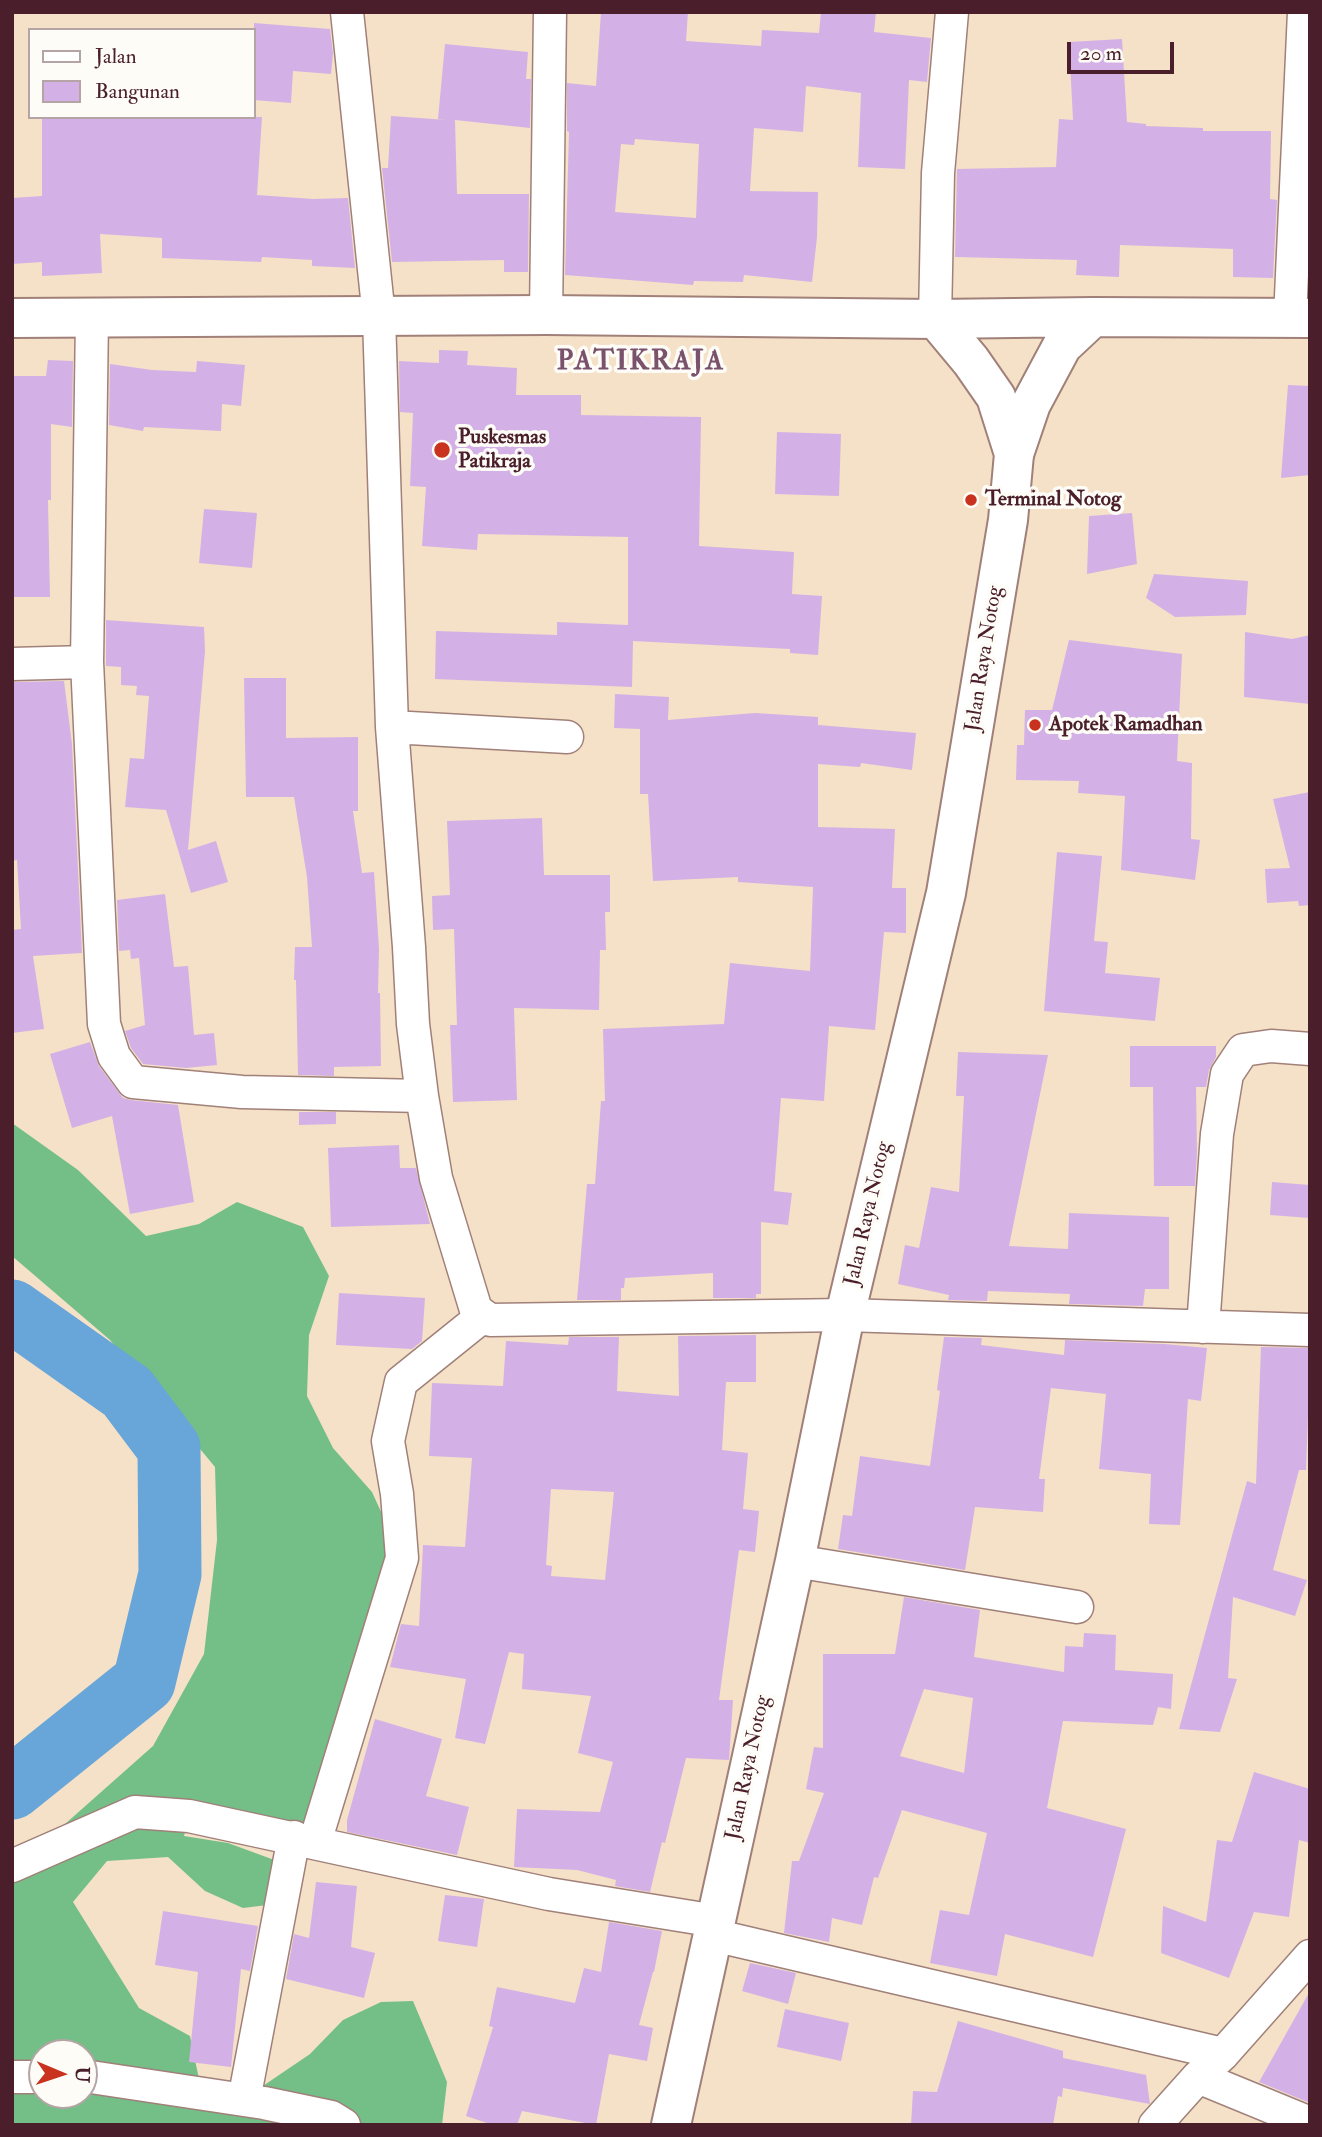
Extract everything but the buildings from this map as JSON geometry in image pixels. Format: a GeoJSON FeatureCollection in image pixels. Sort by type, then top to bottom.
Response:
{"type":"FeatureCollection","features":[{"type":"Feature","properties":{"kind":"main road"},"geometry":{"type":"LineString","coordinates":[[12,318],[546,315],[936,319],[1300,318]]}},
{"type":"Feature","properties":{"kind":"main road"},"geometry":{"type":"LineString","coordinates":[[1014,454],[1031,404],[1062,346],[1094,317]]}},
{"type":"Feature","properties":{"kind":"main road","name":"Jalan Raya Notog"},"geometry":{"type":"LineString","coordinates":[[671,2125],[845,1315],[946,893],[1008,520],[1014,454],[996,397],[971,361],[936,319]]}},
{"type":"Feature","properties":{"kind":"street"},"geometry":{"type":"LineString","coordinates":[[346,12],[379,317],[392,727],[410,947],[413,1024],[436,1178],[475,1310],[490,1320],[845,1315],[1310,1330]]}},
{"type":"Feature","properties":{"kind":"street"},"geometry":{"type":"LineString","coordinates":[[546,315],[550,12]]}},
{"type":"Feature","properties":{"kind":"street"},"geometry":{"type":"LineString","coordinates":[[936,319],[938,173],[952,12]]}},
{"type":"Feature","properties":{"kind":"street"},"geometry":{"type":"LineString","coordinates":[[1300,318],[1304,12]]}},
{"type":"Feature","properties":{"kind":"street"},"geometry":{"type":"LineString","coordinates":[[92,318],[87,662],[104,1024],[114,1056],[133,1082],[242,1092],[422,1096]]}},
{"type":"Feature","properties":{"kind":"street"},"geometry":{"type":"LineString","coordinates":[[12,664],[87,662]]}},
{"type":"Feature","properties":{"kind":"street"},"geometry":{"type":"LineString","coordinates":[[392,727],[567,737]]}},
{"type":"Feature","properties":{"kind":"street"},"geometry":{"type":"LineString","coordinates":[[1203,1327],[1217,1134],[1227,1074],[1243,1050],[1271,1046],[1310,1049]]}},
{"type":"Feature","properties":{"kind":"street"},"geometry":{"type":"LineString","coordinates":[[244,2100],[304,1840],[402,1558],[397,1494],[387,1441],[401,1382],[483,1316]]}},
{"type":"Feature","properties":{"kind":"street"},"geometry":{"type":"LineString","coordinates":[[794,1561],[1077,1607]]}},
{"type":"Feature","properties":{"kind":"street"},"geometry":{"type":"LineString","coordinates":[[12,1866],[135,1812],[189,1816],[714,1928],[1223,2054]]}},
{"type":"Feature","properties":{"kind":"street"},"geometry":{"type":"LineString","coordinates":[[1155,2125],[1198,2077],[1223,2054],[1310,1956]]}},
{"type":"Feature","properties":{"kind":"street"},"geometry":{"type":"LineString","coordinates":[[1198,2077],[1310,2123]]}},
{"type":"Feature","properties":{"kind":"street"},"geometry":{"type":"LineString","coordinates":[[98,2078],[244,2100],[331,2117],[344,2125]]}},
{"type":"Feature","properties":{"kind":"green space"},"geometry":{"type":"Polygon","coordinates":[[[12,1123],[78,1170],[146,1236],[199,1224],[237,1202],[303,1227],[329,1276],[309,1335],[307,1396],[333,1448],[372,1492],[402,1558],[315,1842],[189,1816],[184,1836],[228,1843],[299,1869],[292,1902],[243,1908],[205,1891],[168,1857],[107,1861],[73,1902],[139,2008],[190,2036],[204,2103],[257,2090],[310,2054],[343,2020],[381,2002],[413,2001],[447,2082],[442,2125],[12,2125],[12,1871],[153,1746],[204,1654],[217,1540],[215,1467],[110,1340],[12,1256],[12,1123]]]}},
{"type":"Feature","properties":{"kind":"waterway"},"geometry":{"type":"LineString","coordinates":[[12,1311],[127,1392],[169,1448],[170,1574],[144,1682],[12,1788]]}},
{"type":"Feature","properties":{"kind":"place","name":"Puskesmas Patikraja"},"geometry":{"type":"Point","coordinates":[442,450]}},
{"type":"Feature","properties":{"kind":"place","name":"Terminal Notog"},"geometry":{"type":"Point","coordinates":[971,500]}},
{"type":"Feature","properties":{"kind":"place","name":"Apotek Ramadhan"},"geometry":{"type":"Point","coordinates":[1035,725]}},
{"type":"Feature","properties":{"kind":"district","name":"PATIKRAJA"},"geometry":{"type":"Point","coordinates":[641,363]}}]}
